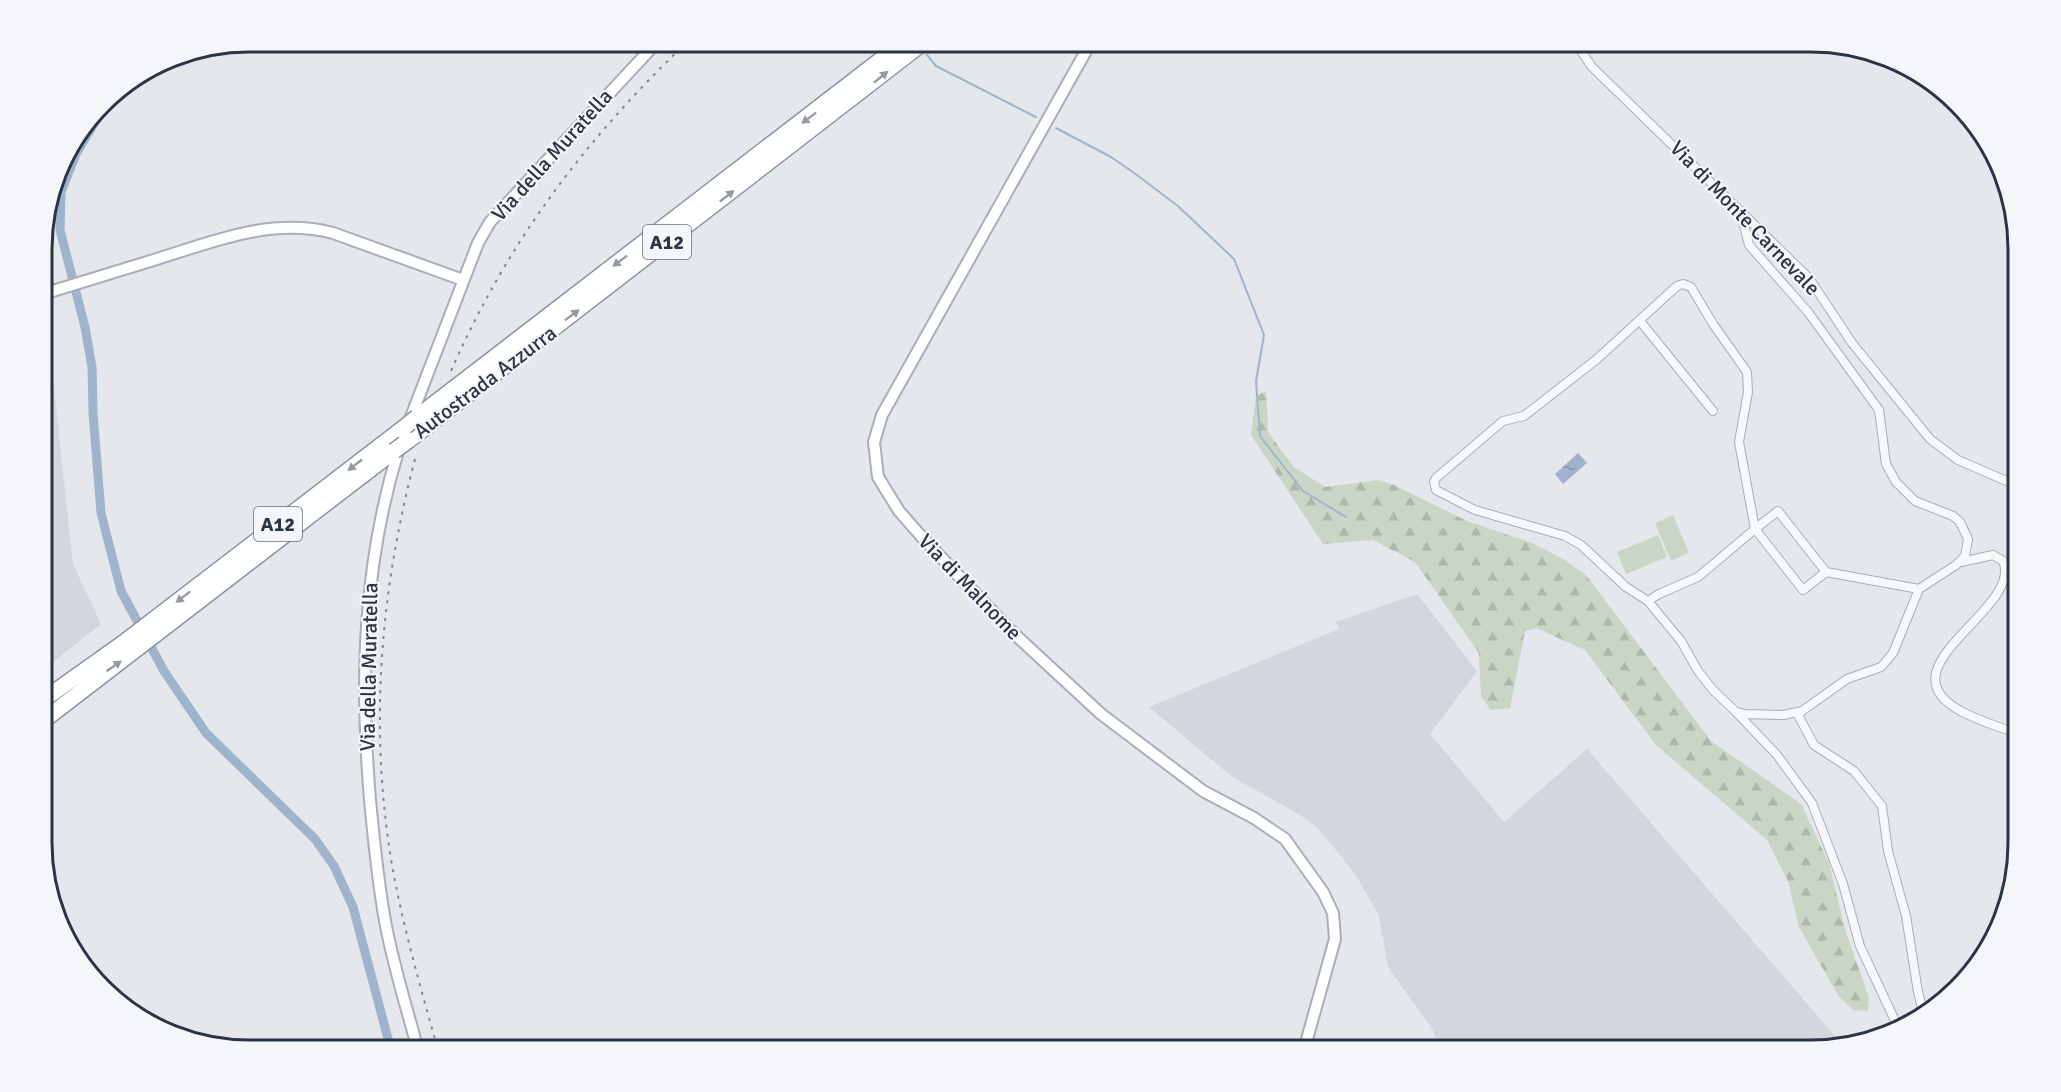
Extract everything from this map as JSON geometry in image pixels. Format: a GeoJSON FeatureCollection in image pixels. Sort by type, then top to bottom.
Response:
{"type":"FeatureCollection","features":[{"type":"Feature","properties":{"kind":"highway","name":"Autostrada Azzurra"},"geometry":{"type":"LineString","coordinates":[[159,624],[394,451],[417,417],[892,52]]}},
{"type":"Feature","properties":{"kind":"highway","name":"Autostrada Azzurra"},"geometry":{"type":"LineString","coordinates":[[52,713],[159,624],[911,52]]}},
{"type":"Feature","properties":{"kind":"highway","name":"Autostrada Azzurra"},"geometry":{"type":"LineString","coordinates":[[52,695],[130,647]]}},
{"type":"Feature","properties":{"kind":"street","name":"Via della Muratella"},"geometry":{"type":"LineString","coordinates":[[415,1040],[390,946],[380,887],[367,764],[366,622],[375,540],[403,436],[463,280],[490,222],[648,52]]}},
{"type":"Feature","properties":{"kind":"street","name":"Via di Malnome"},"geometry":{"type":"LineString","coordinates":[[1085,52],[882,415],[875,436],[874,458],[881,483],[910,524],[1027,646],[1106,718],[1203,791],[1274,831],[1298,854],[1329,901],[1335,930],[1332,954],[1307,1039]]}},
{"type":"Feature","properties":{"kind":"street","name":"Via di Monte Carnevale"},"geometry":{"type":"LineString","coordinates":[[1582,52],[1592,67],[1813,283],[1848,338],[1930,439],[1958,460],[2008,482]]}},
{"type":"Feature","properties":{"kind":"street"},"geometry":{"type":"LineString","coordinates":[[1740,210],[1749,245],[1794,294],[1879,410],[1886,464],[1896,482],[1911,498],[1953,516],[1963,525],[1968,544],[1966,554],[1960,563]]}},
{"type":"Feature","properties":{"kind":"street"},"geometry":{"type":"LineString","coordinates":[[53,291],[237,234],[281,227],[317,229],[333,233],[463,280]]}},
{"type":"Feature","properties":{"kind":"street"},"geometry":{"type":"LineString","coordinates":[[1826,572],[1803,590],[1755,529],[1739,442],[1748,388],[1746,369],[1688,284],[1677,286],[1640,321],[1524,416],[1503,420],[1436,478],[1434,484],[1438,492],[1468,507],[1576,541],[1626,587],[1648,601],[1681,640],[1702,677],[1777,755],[1812,803],[1843,884],[1860,946],[1895,1020]]}},
{"type":"Feature","properties":{"kind":"street"},"geometry":{"type":"LineString","coordinates":[[1640,321],[1713,411]]}},
{"type":"Feature","properties":{"kind":"street"},"geometry":{"type":"LineString","coordinates":[[1648,601],[1698,577],[1778,511],[1826,572],[1919,589]]}},
{"type":"Feature","properties":{"kind":"street"},"geometry":{"type":"LineString","coordinates":[[1737,712],[1770,715],[1797,713],[1847,679],[1885,664],[1894,651],[1919,589],[1960,563],[1993,555],[2003,561],[2005,573],[1991,602],[1944,655],[1937,678],[1938,690],[1943,699],[1955,709],[1992,727],[2008,731]]}},
{"type":"Feature","properties":{"kind":"street"},"geometry":{"type":"LineString","coordinates":[[1797,713],[1814,745],[1854,771],[1882,806],[1888,851],[1906,916],[1921,1006]]}},
{"type":"Feature","properties":{"kind":"shaded area"},"geometry":{"type":"Polygon","coordinates":[[[53,378],[73,564],[101,624],[52,663],[53,378]]]}},
{"type":"Feature","properties":{"kind":"shaded area"},"geometry":{"type":"Polygon","coordinates":[[[1417,594],[1477,671],[1430,734],[1504,822],[1587,749],[1836,1038],[1436,1039],[1433,1030],[1388,967],[1379,916],[1356,875],[1317,827],[1231,776],[1149,707],[1339,629],[1336,622],[1417,594]]]}},
{"type":"Feature","properties":{"kind":"green space"},"geometry":{"type":"Polygon","coordinates":[[[1266,391],[1268,432],[1294,467],[1325,487],[1378,480],[1394,485],[1467,521],[1532,543],[1563,559],[1586,575],[1711,741],[1801,804],[1829,863],[1845,929],[1869,998],[1868,1011],[1854,1010],[1839,997],[1799,927],[1788,881],[1767,840],[1656,745],[1585,650],[1536,628],[1525,631],[1510,708],[1491,710],[1481,697],[1479,653],[1415,562],[1373,540],[1323,544],[1251,435],[1256,396],[1266,391]]]}},
{"type":"Feature","properties":{"kind":"green space"},"geometry":{"type":"Polygon","coordinates":[[[1673,515],[1689,553],[1671,561],[1655,523],[1673,515]]]}},
{"type":"Feature","properties":{"kind":"green space"},"geometry":{"type":"Polygon","coordinates":[[[1658,535],[1667,557],[1626,574],[1617,552],[1658,535]]]}},
{"type":"Feature","properties":{"kind":"water"},"geometry":{"type":"Polygon","coordinates":[[[1578,453],[1587,463],[1563,484],[1555,474],[1578,453]]]}},
{"type":"Feature","properties":{"kind":"waterway"},"geometry":{"type":"LineString","coordinates":[[927,55],[936,66],[1036,117]]}},
{"type":"Feature","properties":{"kind":"waterway"},"geometry":{"type":"LineString","coordinates":[[1056,128],[1111,157],[1137,175],[1179,207],[1234,259],[1264,335],[1256,381],[1260,436],[1303,491],[1346,517]]}},
{"type":"Feature","properties":{"kind":"waterway"},"geometry":{"type":"LineString","coordinates":[[67,177],[69,172]]}},
{"type":"Feature","properties":{"kind":"waterway"},"geometry":{"type":"LineString","coordinates":[[61,194],[60,230],[85,327],[92,367],[93,413],[101,513],[121,591],[164,671],[206,733],[315,839],[334,866],[353,907],[388,1040]]}},
{"type":"Feature","properties":{"kind":"railway"},"geometry":{"type":"LineString","coordinates":[[451,371],[498,279],[552,195],[615,116],[677,52]]}},
{"type":"Feature","properties":{"kind":"railway"},"geometry":{"type":"LineString","coordinates":[[415,459],[393,559],[386,610],[380,711],[381,762],[385,814],[396,888],[435,1040]]}}]}
